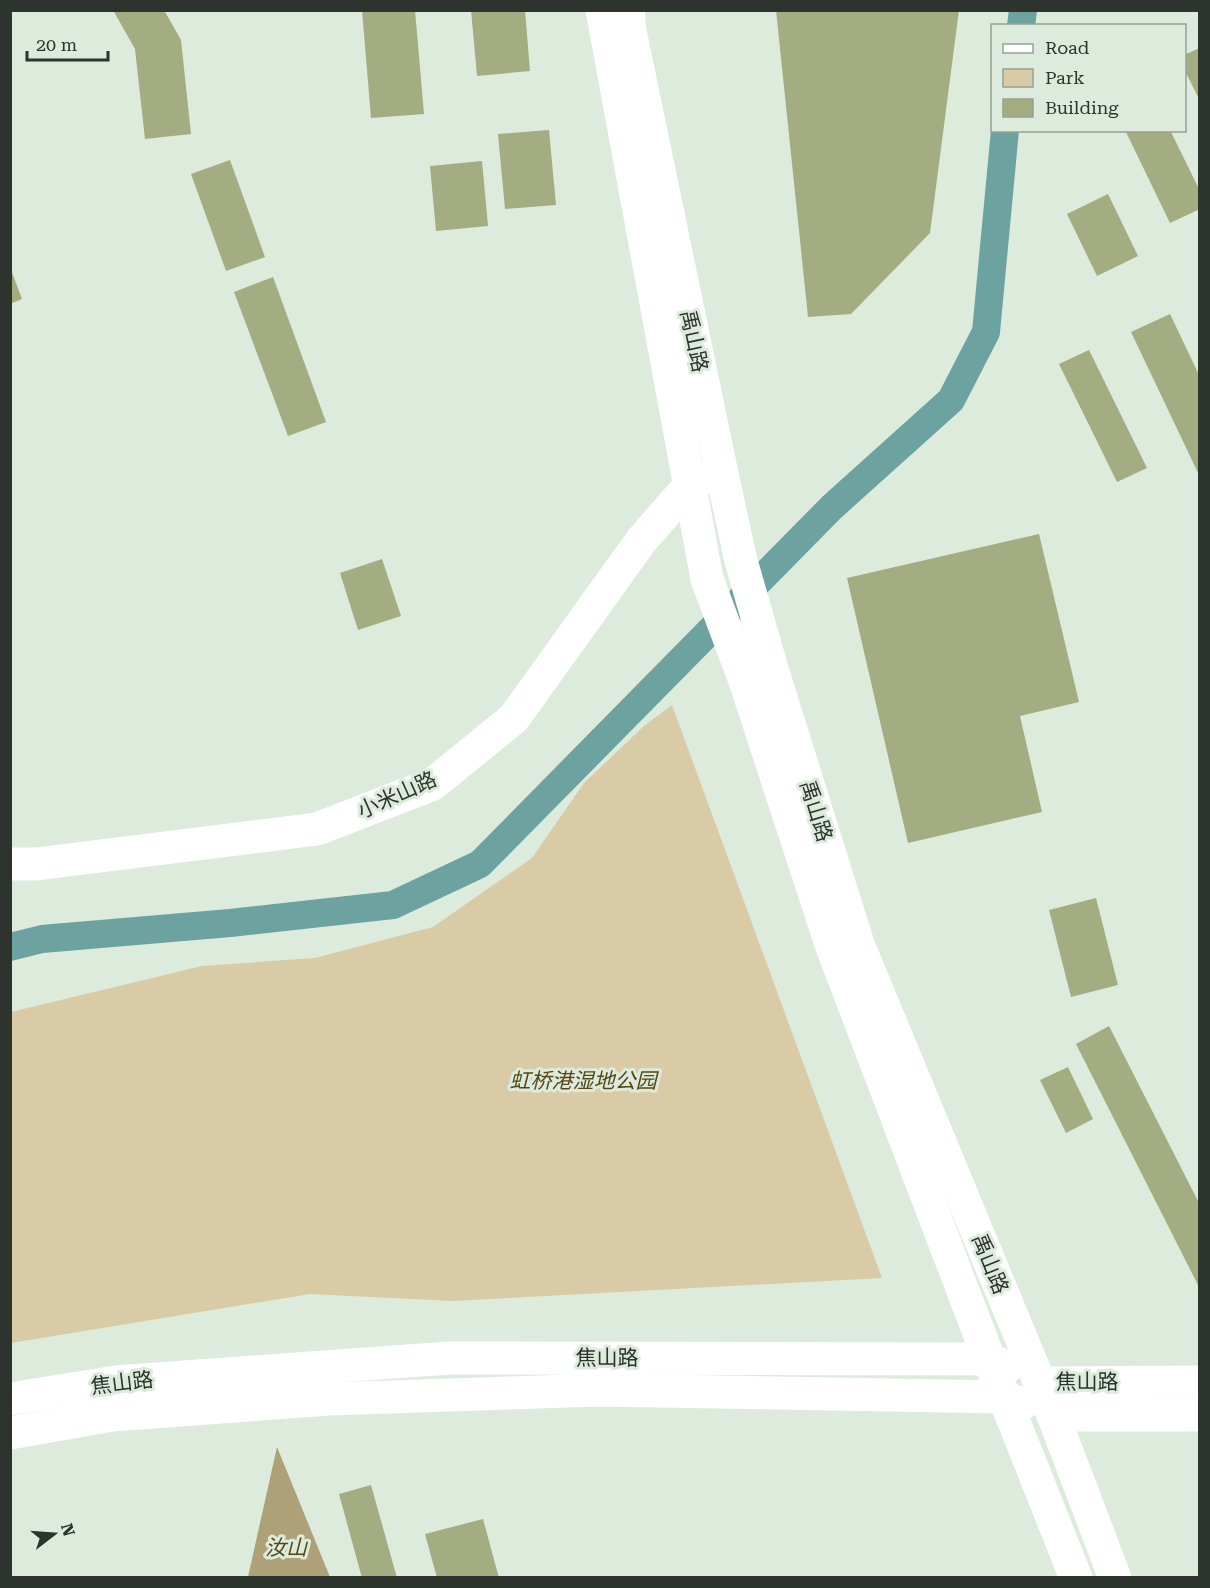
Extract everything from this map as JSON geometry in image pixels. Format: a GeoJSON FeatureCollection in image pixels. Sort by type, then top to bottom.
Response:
{"type":"FeatureCollection","features":[{"type":"Feature","properties":{"kind":"main road","name":"禹山路"},"geometry":{"type":"LineString","coordinates":[[602,10],[707,579],[758,675],[858,944],[1053,1415],[1115,1578]]}},
{"type":"Feature","properties":{"kind":"main road","name":"禹山路"},"geometry":{"type":"LineString","coordinates":[[628,10],[630,31],[741,561],[758,675],[832,947],[989,1359],[1076,1578]]}},
{"type":"Feature","properties":{"kind":"main road","name":"小米山路"},"geometry":{"type":"LineString","coordinates":[[10,864],[36,864],[317,829],[433,784],[514,717],[641,541],[689,486],[721,469]]}},
{"type":"Feature","properties":{"kind":"main road","name":"焦山路"},"geometry":{"type":"LineString","coordinates":[[10,1399],[116,1382],[450,1358],[989,1359],[1039,1383],[1200,1382]]}},
{"type":"Feature","properties":{"kind":"main road","name":"焦山路"},"geometry":{"type":"LineString","coordinates":[[10,1433],[112,1415],[340,1399],[598,1390],[1004,1397],[1053,1415],[1200,1415]]}},
{"type":"Feature","properties":{"kind":"green space","name":"虹桥港湿地公园"},"geometry":{"type":"Polygon","coordinates":[[[672,705],[882,1278],[453,1301],[310,1294],[11,1343],[11,1012],[202,966],[315,958],[433,927],[532,858],[584,783],[644,726],[672,705]]]}},
{"type":"Feature","properties":{"kind":"green space","name":"汝山"},"geometry":{"type":"Polygon","coordinates":[[[277,1447],[330,1577],[248,1577],[277,1447]]]}},
{"type":"Feature","properties":{"kind":"building"},"geometry":{"type":"Polygon","coordinates":[[[113,10],[164,10],[181,40],[191,134],[145,139],[135,49],[113,10]]]}},
{"type":"Feature","properties":{"kind":"building"},"geometry":{"type":"Polygon","coordinates":[[[362,10],[415,10],[424,114],[371,118],[362,10]]]}},
{"type":"Feature","properties":{"kind":"building"},"geometry":{"type":"Polygon","coordinates":[[[471,10],[525,10],[530,71],[477,76],[471,10]]]}},
{"type":"Feature","properties":{"kind":"building"},"geometry":{"type":"Polygon","coordinates":[[[776,10],[959,10],[930,233],[851,314],[808,317],[776,10]]]}},
{"type":"Feature","properties":{"kind":"building"},"geometry":{"type":"Polygon","coordinates":[[[1200,48],[1200,101],[1186,73],[1186,54],[1200,48]]]}},
{"type":"Feature","properties":{"kind":"building"},"geometry":{"type":"Polygon","coordinates":[[[549,130],[556,205],[505,209],[498,134],[549,130]]]}},
{"type":"Feature","properties":{"kind":"building"},"geometry":{"type":"Polygon","coordinates":[[[1126,132],[1171,132],[1200,191],[1200,209],[1170,223],[1126,132]]]}},
{"type":"Feature","properties":{"kind":"building"},"geometry":{"type":"Polygon","coordinates":[[[230,160],[265,257],[226,271],[191,174],[230,160]]]}},
{"type":"Feature","properties":{"kind":"building"},"geometry":{"type":"Polygon","coordinates":[[[482,161],[488,226],[436,231],[430,166],[482,161]]]}},
{"type":"Feature","properties":{"kind":"building"},"geometry":{"type":"Polygon","coordinates":[[[1108,194],[1138,256],[1097,276],[1067,214],[1108,194]]]}},
{"type":"Feature","properties":{"kind":"building"},"geometry":{"type":"Polygon","coordinates":[[[10,267],[22,299],[10,304],[10,267]]]}},
{"type":"Feature","properties":{"kind":"building"},"geometry":{"type":"Polygon","coordinates":[[[273,277],[326,422],[288,436],[234,292],[273,277]]]}},
{"type":"Feature","properties":{"kind":"building"},"geometry":{"type":"Polygon","coordinates":[[[1170,314],[1200,377],[1200,477],[1131,332],[1170,314]]]}},
{"type":"Feature","properties":{"kind":"building"},"geometry":{"type":"Polygon","coordinates":[[[1089,350],[1147,468],[1117,482],[1059,364],[1089,350]]]}},
{"type":"Feature","properties":{"kind":"building"},"geometry":{"type":"Polygon","coordinates":[[[1039,534],[1079,702],[1020,716],[1042,812],[908,843],[847,578],[1039,534]]]}},
{"type":"Feature","properties":{"kind":"building"},"geometry":{"type":"Polygon","coordinates":[[[382,559],[401,616],[358,630],[340,573],[382,559]]]}},
{"type":"Feature","properties":{"kind":"building"},"geometry":{"type":"Polygon","coordinates":[[[1096,898],[1118,985],[1071,997],[1049,910],[1096,898]]]}},
{"type":"Feature","properties":{"kind":"building"},"geometry":{"type":"Polygon","coordinates":[[[1109,1026],[1200,1205],[1200,1289],[1076,1044],[1109,1026]]]}},
{"type":"Feature","properties":{"kind":"building"},"geometry":{"type":"Polygon","coordinates":[[[1068,1067],[1093,1119],[1066,1133],[1040,1080],[1068,1067]]]}},
{"type":"Feature","properties":{"kind":"building"},"geometry":{"type":"Polygon","coordinates":[[[371,1485],[397,1578],[362,1578],[339,1494],[371,1485]]]}},
{"type":"Feature","properties":{"kind":"building"},"geometry":{"type":"Polygon","coordinates":[[[483,1519],[499,1578],[437,1578],[425,1534],[483,1519]]]}},
{"type":"Feature","properties":{"kind":"waterway"},"geometry":{"type":"LineString","coordinates":[[1021,24],[1023,10]]}},
{"type":"Feature","properties":{"kind":"waterway"},"geometry":{"type":"LineString","coordinates":[[10,947],[42,939],[230,923],[393,905],[480,864],[832,507],[951,400],[986,332],[1005,132]]}}]}
